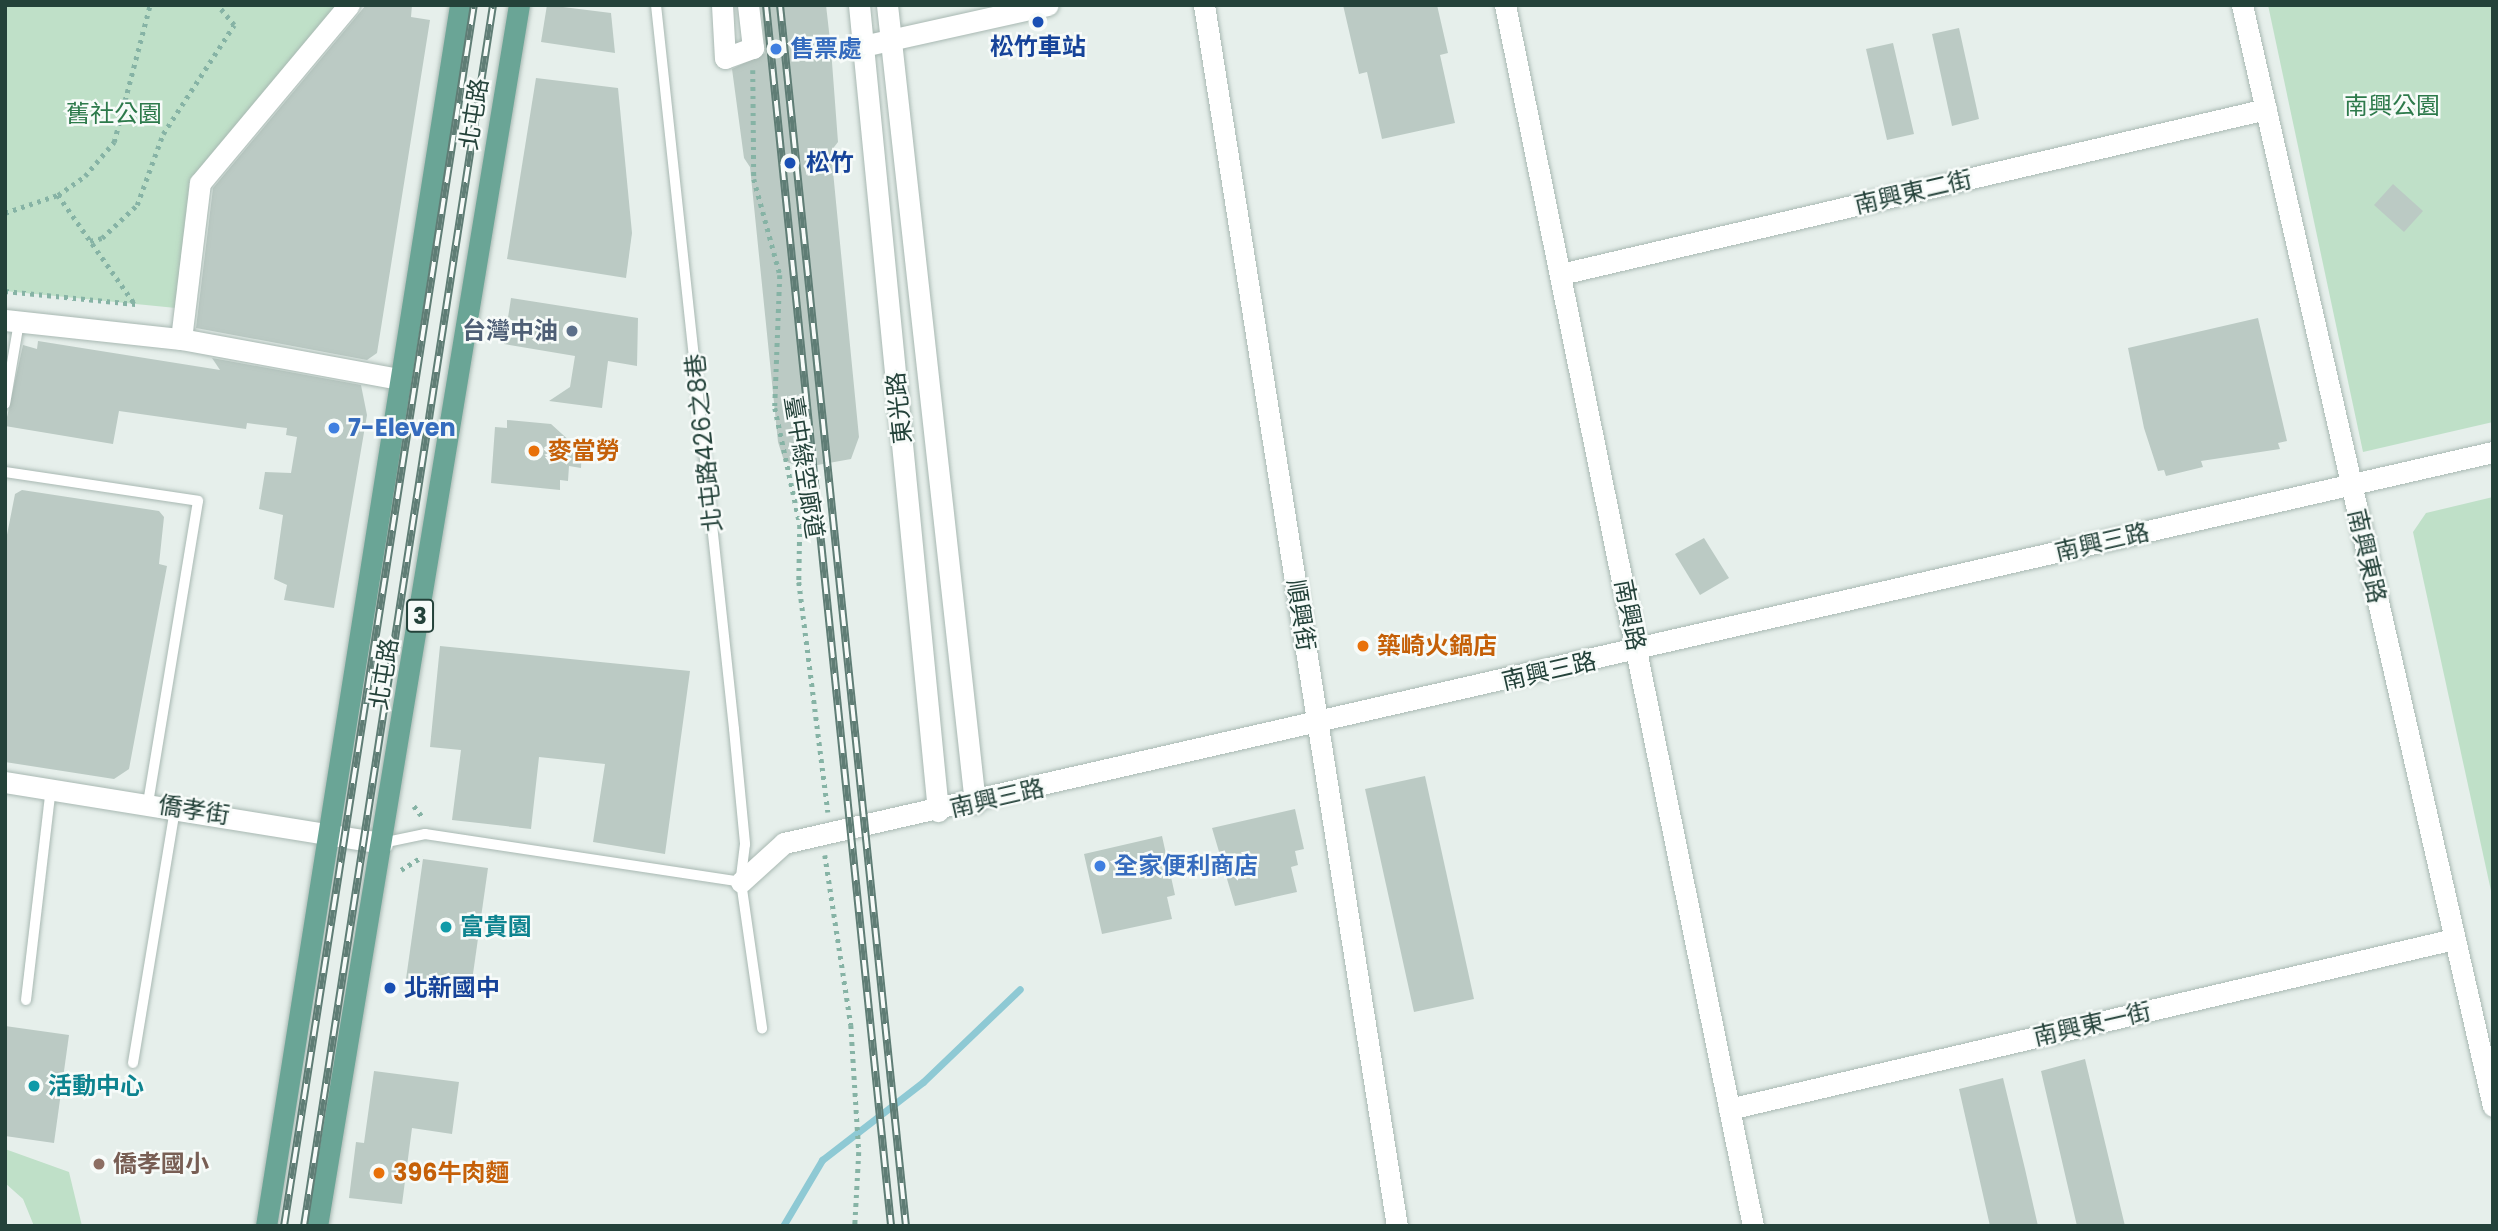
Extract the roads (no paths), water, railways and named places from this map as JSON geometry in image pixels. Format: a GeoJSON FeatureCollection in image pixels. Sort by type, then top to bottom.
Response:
{"type":"FeatureCollection","features":[{"type":"Feature","properties":{"kind":"main road","name":"北屯路"},"geometry":{"type":"LineString","coordinates":[[266,1226],[460,5]]}},
{"type":"Feature","properties":{"kind":"main road","name":"北屯路"},"geometry":{"type":"LineString","coordinates":[[317,1226],[519,5]]}},
{"type":"Feature","properties":{"kind":"street"},"geometry":{"type":"LineString","coordinates":[[181,339],[200,183],[349,5]]}},
{"type":"Feature","properties":{"kind":"street"},"geometry":{"type":"LineString","coordinates":[[722,5],[724,58],[750,49],[748,5]]}},
{"type":"Feature","properties":{"kind":"street","name":"東光路"},"geometry":{"type":"LineString","coordinates":[[859,5],[938,811]]}},
{"type":"Feature","properties":{"kind":"street","name":"東光路"},"geometry":{"type":"LineString","coordinates":[[887,5],[975,803]]}},
{"type":"Feature","properties":{"kind":"street"},"geometry":{"type":"LineString","coordinates":[[863,46],[1048,5]]}},
{"type":"Feature","properties":{"kind":"street","name":"順興街"},"geometry":{"type":"LineString","coordinates":[[1204,5],[1397,1226]]}},
{"type":"Feature","properties":{"kind":"street","name":"南興路"},"geometry":{"type":"LineString","coordinates":[[1505,5],[1753,1226]]}},
{"type":"Feature","properties":{"kind":"street","name":"南興東路"},"geometry":{"type":"LineString","coordinates":[[2242,5],[2493,1106]]}},
{"type":"Feature","properties":{"kind":"street","name":"南興東二街"},"geometry":{"type":"LineString","coordinates":[[1560,274],[2266,110]]}},
{"type":"Feature","properties":{"kind":"street"},"geometry":{"type":"LineString","coordinates":[[12,321],[181,339],[400,379]]}},
{"type":"Feature","properties":{"kind":"street","name":"南興三路"},"geometry":{"type":"LineString","coordinates":[[741,881],[784,843],[975,803],[2493,452]]}},
{"type":"Feature","properties":{"kind":"street","name":"僑孝街"},"geometry":{"type":"LineString","coordinates":[[5,782],[175,806],[382,843]]}},
{"type":"Feature","properties":{"kind":"street","name":"南興東一街"},"geometry":{"type":"LineString","coordinates":[[1729,1109],[2454,939]]}},
{"type":"Feature","properties":{"kind":"lane","name":"北屯路426之8巷"},"geometry":{"type":"LineString","coordinates":[[658,11],[745,844],[741,881],[762,1028]]}},
{"type":"Feature","properties":{"kind":"lane"},"geometry":{"type":"LineString","coordinates":[[5,404],[12,321]]}},
{"type":"Feature","properties":{"kind":"lane"},"geometry":{"type":"LineString","coordinates":[[5,472],[198,501],[148,803]]}},
{"type":"Feature","properties":{"kind":"lane"},"geometry":{"type":"LineString","coordinates":[[26,1000],[51,788]]}},
{"type":"Feature","properties":{"kind":"lane"},"geometry":{"type":"LineString","coordinates":[[133,1063],[175,806]]}},
{"type":"Feature","properties":{"kind":"lane"},"geometry":{"type":"LineString","coordinates":[[382,843],[425,834],[741,881]]}},
{"type":"Feature","properties":{"kind":"waterway"},"geometry":{"type":"LineString","coordinates":[[783,1226],[822,1160],[923,1082],[1020,989]]}},
{"type":"Feature","properties":{"kind":"railway"},"geometry":{"type":"LineString","coordinates":[[284,1226],[474,5]]}},
{"type":"Feature","properties":{"kind":"railway"},"geometry":{"type":"LineString","coordinates":[[304,1226],[493,5]]}},
{"type":"Feature","properties":{"kind":"railway"},"geometry":{"type":"LineString","coordinates":[[766,5],[891,1226]]}},
{"type":"Feature","properties":{"kind":"railway"},"geometry":{"type":"LineString","coordinates":[[780,5],[906,1226]]}},
{"type":"Feature","properties":{"kind":"place","name":"松竹車站"},"geometry":{"type":"Point","coordinates":[1038,22]}},
{"type":"Feature","properties":{"kind":"place","name":"售票處"},"geometry":{"type":"Point","coordinates":[776,49]}},
{"type":"Feature","properties":{"kind":"place","name":"松竹"},"geometry":{"type":"Point","coordinates":[790,163]}},
{"type":"Feature","properties":{"kind":"place","name":"台灣中油"},"geometry":{"type":"Point","coordinates":[572,331]}},
{"type":"Feature","properties":{"kind":"place","name":"7-Eleven"},"geometry":{"type":"Point","coordinates":[334,428]}},
{"type":"Feature","properties":{"kind":"place","name":"麥當勞"},"geometry":{"type":"Point","coordinates":[534,451]}},
{"type":"Feature","properties":{"kind":"place","name":"築崎火鍋店"},"geometry":{"type":"Point","coordinates":[1363,646]}},
{"type":"Feature","properties":{"kind":"place","name":"全家便利商店"},"geometry":{"type":"Point","coordinates":[1100,866]}},
{"type":"Feature","properties":{"kind":"place","name":"富貴園"},"geometry":{"type":"Point","coordinates":[446,927]}},
{"type":"Feature","properties":{"kind":"place","name":"北新國中"},"geometry":{"type":"Point","coordinates":[390,988]}},
{"type":"Feature","properties":{"kind":"place","name":"活動中心"},"geometry":{"type":"Point","coordinates":[34,1086]}},
{"type":"Feature","properties":{"kind":"place","name":"僑孝國小"},"geometry":{"type":"Point","coordinates":[99,1164]}},
{"type":"Feature","properties":{"kind":"place","name":"396牛肉麵"},"geometry":{"type":"Point","coordinates":[379,1173]}},
{"type":"Feature","properties":{"kind":"park label","name":"南興公園"},"geometry":{"type":"Point","coordinates":[2392,106]}},
{"type":"Feature","properties":{"kind":"park label","name":"舊社公園"},"geometry":{"type":"Point","coordinates":[114,114]}}]}
